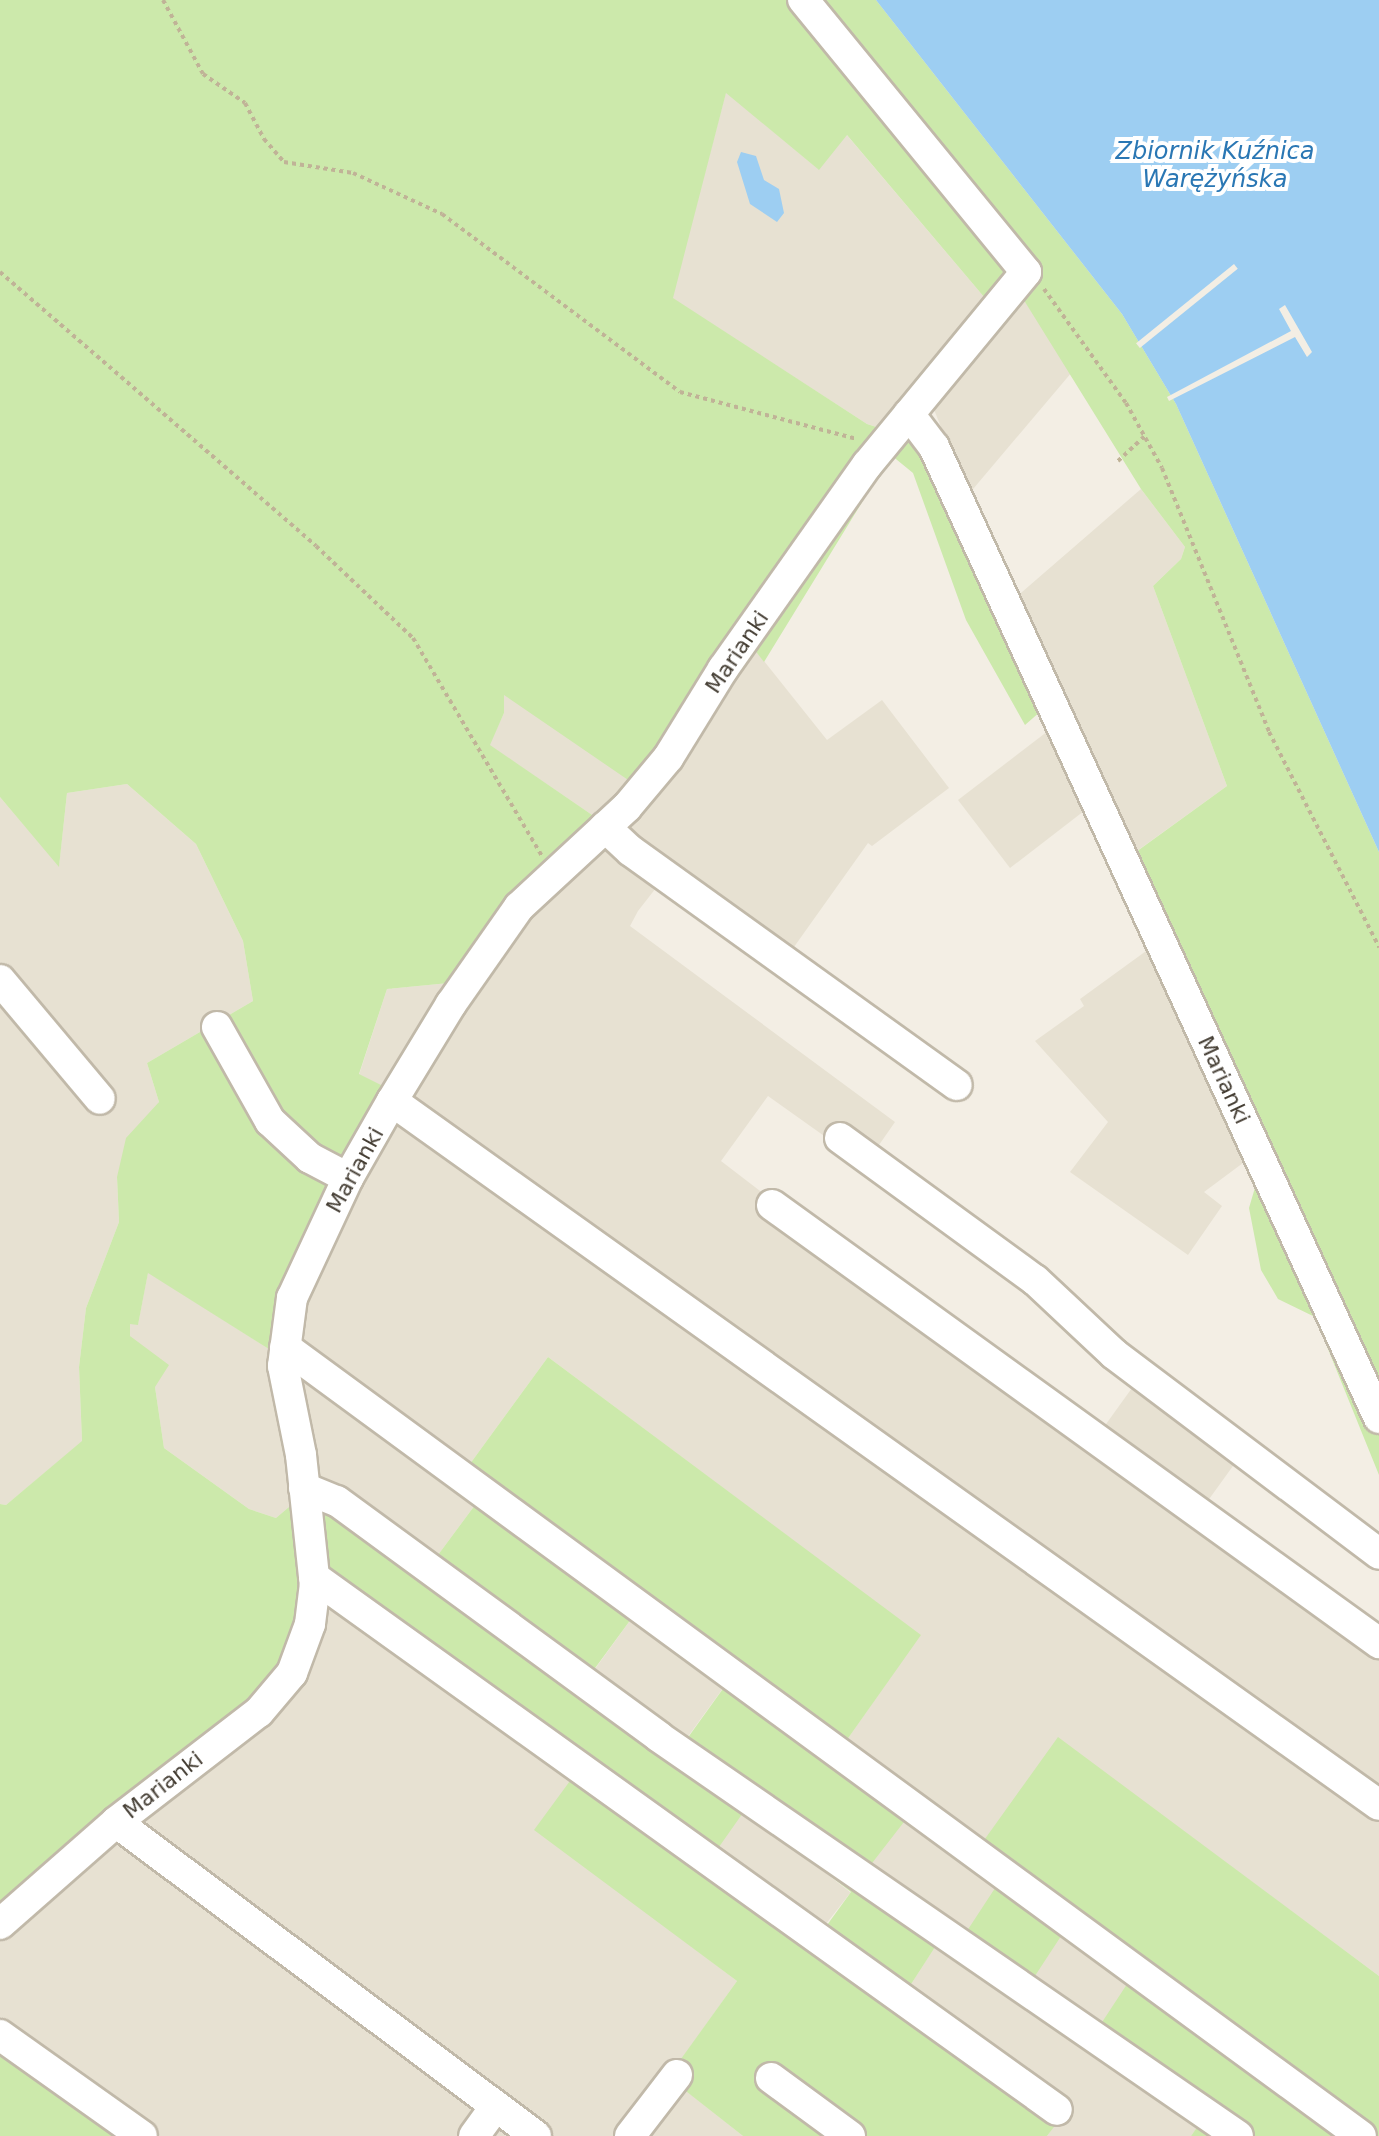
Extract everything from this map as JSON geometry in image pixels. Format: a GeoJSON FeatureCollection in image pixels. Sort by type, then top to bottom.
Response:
{"type":"FeatureCollection","features":[{"type":"Feature","properties":{"kind":"street"},"geometry":{"type":"LineString","coordinates":[[803,0],[1026,272],[909,414]]}},
{"type":"Feature","properties":{"kind":"street","name":"Marianki"},"geometry":{"type":"LineString","coordinates":[[0,1924],[116,1822],[259,1712],[292,1673],[310,1624],[314,1577],[304,1488],[283,1366],[285,1347],[292,1298],[348,1178],[451,1004],[519,907],[605,827],[668,758],[723,669],[909,414],[934,447],[1379,1418]]}},
{"type":"Feature","properties":{"kind":"street"},"geometry":{"type":"LineString","coordinates":[[605,827],[631,851],[957,1085]]}},
{"type":"Feature","properties":{"kind":"street"},"geometry":{"type":"LineString","coordinates":[[0,980],[100,1099]]}},
{"type":"Feature","properties":{"kind":"street"},"geometry":{"type":"LineString","coordinates":[[217,1027],[270,1121],[310,1158],[348,1178]]}},
{"type":"Feature","properties":{"kind":"street"},"geometry":{"type":"LineString","coordinates":[[392,1101],[1379,1805]]}},
{"type":"Feature","properties":{"kind":"street"},"geometry":{"type":"LineString","coordinates":[[840,1138],[1035,1280],[1114,1354],[1379,1554]]}},
{"type":"Feature","properties":{"kind":"street"},"geometry":{"type":"LineString","coordinates":[[772,1205],[1379,1643]]}},
{"type":"Feature","properties":{"kind":"street"},"geometry":{"type":"LineString","coordinates":[[285,1347],[1361,2136]]}},
{"type":"Feature","properties":{"kind":"street"},"geometry":{"type":"LineString","coordinates":[[304,1488],[337,1501],[659,1737],[1238,2136]]}},
{"type":"Feature","properties":{"kind":"street"},"geometry":{"type":"LineString","coordinates":[[314,1577],[1057,2110]]}},
{"type":"Feature","properties":{"kind":"street","name":"Marianki"},"geometry":{"type":"LineString","coordinates":[[116,1822],[536,2136]]}},
{"type":"Feature","properties":{"kind":"street"},"geometry":{"type":"LineString","coordinates":[[0,2035],[142,2136]]}},
{"type":"Feature","properties":{"kind":"street"},"geometry":{"type":"LineString","coordinates":[[630,2136],[677,2075]]}},
{"type":"Feature","properties":{"kind":"street"},"geometry":{"type":"LineString","coordinates":[[771,2078],[850,2136]]}},
{"type":"Feature","properties":{"kind":"street"},"geometry":{"type":"LineString","coordinates":[[474,2136],[496,2106]]}},
{"type":"Feature","properties":{"kind":"path"},"geometry":{"type":"LineString","coordinates":[[163,0],[203,74],[245,103],[264,139],[284,162],[353,173],[442,214],[680,392],[883,446]]}},
{"type":"Feature","properties":{"kind":"path"},"geometry":{"type":"LineString","coordinates":[[0,272],[316,546],[413,638],[518,809],[551,876]]}},
{"type":"Feature","properties":{"kind":"path"},"geometry":{"type":"LineString","coordinates":[[1026,272],[1066,317],[1145,436],[1269,732],[1379,947]]}},
{"type":"Feature","properties":{"kind":"path"},"geometry":{"type":"LineString","coordinates":[[1118,461],[1145,436]]}},
{"type":"Feature","properties":{"kind":"shaded area"},"geometry":{"type":"Polygon","coordinates":[[[726,92],[818,169],[846,134],[990,304],[886,430],[867,424],[672,298],[726,92]]]}},
{"type":"Feature","properties":{"kind":"shaded area"},"geometry":{"type":"Polygon","coordinates":[[[1017,289],[1072,372],[968,495],[933,407],[1017,289]]]}},
{"type":"Feature","properties":{"kind":"shaded area"},"geometry":{"type":"Polygon","coordinates":[[[1141,489],[1185,547],[1181,559],[1153,586],[1227,786],[1130,856],[1015,598],[1141,489]]]}},
{"type":"Feature","properties":{"kind":"shaded area"},"geometry":{"type":"Polygon","coordinates":[[[740,631],[827,740],[882,700],[949,788],[872,846],[868,843],[789,954],[670,870],[638,911],[630,926],[895,1122],[865,1165],[768,1096],[721,1161],[1091,1445],[1137,1381],[1238,1459],[1194,1520],[1379,1658],[1379,1976],[1058,1738],[1067,1926],[1133,1975],[1204,2119],[1191,2136],[1047,2136],[1067,2109],[906,1992],[938,1942],[868,1867],[844,1744],[920,1635],[548,1357],[467,1468],[478,1501],[435,1559],[296,1501],[276,1518],[249,1509],[164,1448],[155,1387],[130,1336],[130,1324],[138,1324],[148,1272],[272,1351],[394,1092],[359,1075],[387,989],[449,983],[598,819],[489,745],[504,713],[504,694],[740,631]]]}},
{"type":"Feature","properties":{"kind":"shaded area"},"geometry":{"type":"Polygon","coordinates":[[[1048,731],[1084,811],[1010,868],[958,800],[1048,731]]]}},
{"type":"Feature","properties":{"kind":"shaded area"},"geometry":{"type":"Polygon","coordinates":[[[127,784],[196,844],[243,941],[253,1001],[147,1063],[159,1102],[117,1178],[119,1222],[86,1308],[79,1367],[82,1442],[6,1505],[0,1504],[0,797],[59,866],[67,793],[127,784]]]}},
{"type":"Feature","properties":{"kind":"shaded area"},"geometry":{"type":"Polygon","coordinates":[[[1153,946],[1247,1160],[1204,1192],[1222,1206],[1188,1255],[1070,1172],[1108,1122],[1035,1041],[1084,1006],[1080,999],[1153,946]]]}},
{"type":"Feature","properties":{"kind":"shaded area"},"geometry":{"type":"Polygon","coordinates":[[[329,1570],[589,1755],[609,1884],[737,1981],[669,2077],[743,2136],[158,2136],[0,2023],[0,1908],[329,1570]]]}},
{"type":"Feature","properties":{"kind":"shaded area"},"geometry":{"type":"Polygon","coordinates":[[[637,1611],[730,1679],[684,1743],[591,1675],[637,1611]]]}},
{"type":"Feature","properties":{"kind":"shaded area"},"geometry":{"type":"Polygon","coordinates":[[[745,1810],[851,1892],[817,1935],[712,1853],[745,1810]]]}},
{"type":"Feature","properties":{"kind":"green space"},"geometry":{"type":"Polygon","coordinates":[[[0,0],[876,0],[1122,314],[1176,404],[1379,852],[1379,1475],[1315,1317],[1278,1299],[1261,1270],[1249,1208],[1264,1157],[1118,865],[1227,786],[1153,586],[1181,559],[1185,547],[1141,489],[1017,289],[990,304],[847,135],[819,170],[726,93],[673,298],[867,424],[923,442],[1041,711],[1025,725],[966,620],[913,473],[891,455],[764,662],[740,631],[634,784],[504,695],[504,713],[490,745],[598,819],[449,983],[387,989],[359,1074],[395,1092],[272,1351],[148,1273],[138,1325],[130,1324],[130,1336],[169,1365],[155,1387],[164,1448],[249,1509],[276,1518],[296,1501],[294,1459],[435,1559],[478,1501],[467,1468],[548,1357],[921,1635],[844,1744],[921,1800],[869,1867],[948,1927],[906,1992],[1068,2109],[1047,2136],[743,2136],[668,2077],[737,1981],[534,1830],[589,1755],[330,1570],[277,1681],[0,1908],[0,1504],[6,1505],[82,1441],[79,1367],[86,1308],[119,1222],[117,1177],[126,1138],[159,1102],[147,1063],[253,1001],[243,941],[196,844],[127,784],[67,793],[59,867],[0,797],[0,0]],[[637,1611],[590,1675],[684,1743],[730,1679],[637,1611]],[[745,1810],[714,1854],[822,1932],[851,1892],[745,1810]]]}},
{"type":"Feature","properties":{"kind":"green space"},"geometry":{"type":"Polygon","coordinates":[[[1058,1737],[1379,1976],[1379,2136],[1191,2136],[1203,2119],[1089,2042],[1133,1975],[1067,1927],[1031,1982],[963,1937],[1001,1879],[972,1857],[1058,1737]]]}},
{"type":"Feature","properties":{"kind":"green space"},"geometry":{"type":"Polygon","coordinates":[[[0,2023],[112,2102],[158,2136],[0,2136],[0,2023]]]}},
{"type":"Feature","properties":{"kind":"water","name":"Zbiornik Kuźnica Warężyńska"},"geometry":{"type":"Polygon","coordinates":[[[876,0],[1379,0],[1379,852],[1176,404],[1122,314],[876,0]]]}},
{"type":"Feature","properties":{"kind":"water"},"geometry":{"type":"Polygon","coordinates":[[[741,152],[756,156],[764,180],[779,189],[784,213],[777,222],[750,204],[737,162],[741,152]]]}},
{"type":"Feature","properties":{"kind":"pier"},"geometry":{"type":"Polygon","coordinates":[[[1234,264],[1238,269],[1140,348],[1136,343],[1234,264]]]}},
{"type":"Feature","properties":{"kind":"pier"},"geometry":{"type":"Polygon","coordinates":[[[1285,305],[1312,352],[1307,357],[1295,337],[1169,401],[1167,397],[1291,331],[1279,309],[1285,305]]]}}]}
